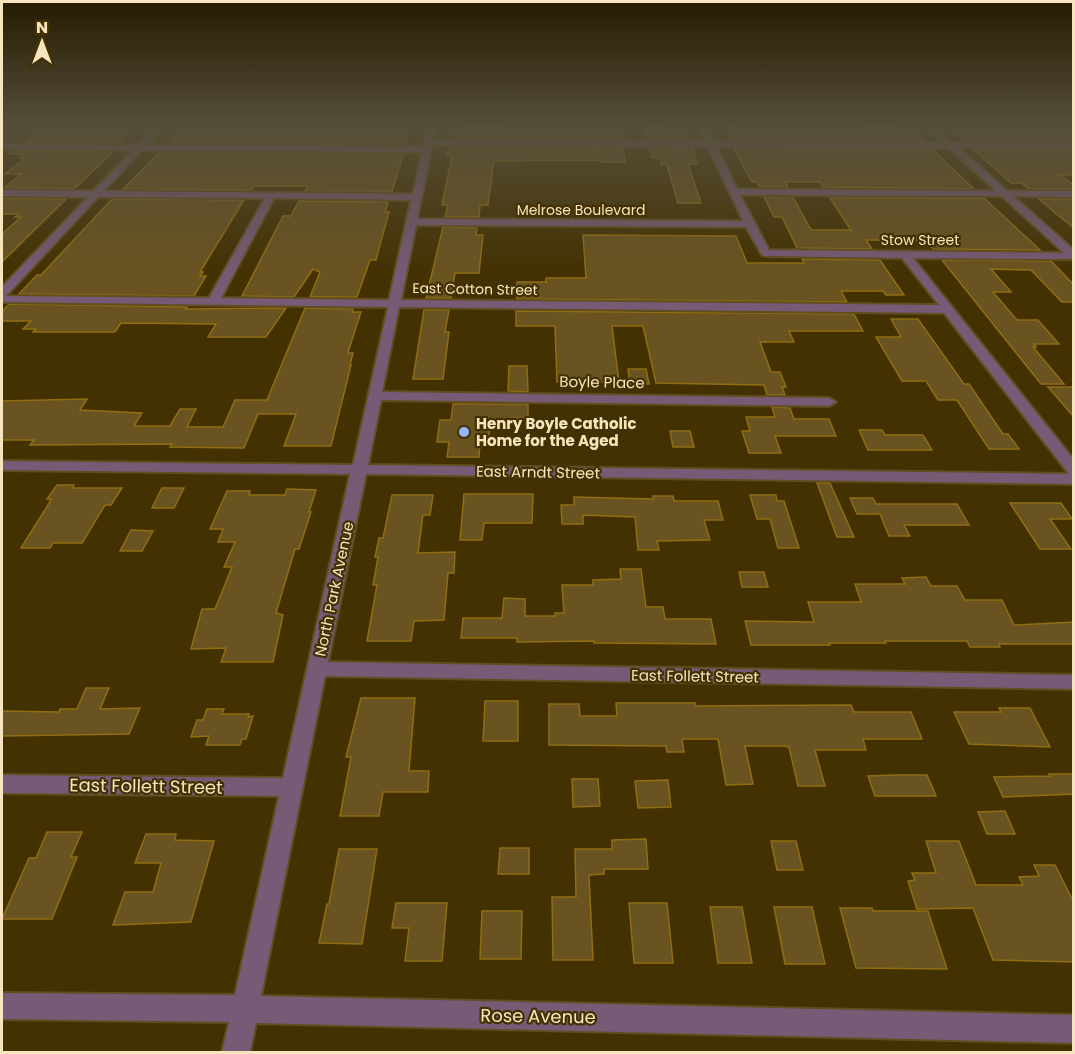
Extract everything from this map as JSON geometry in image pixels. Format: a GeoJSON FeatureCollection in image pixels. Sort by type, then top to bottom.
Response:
{"type":"FeatureCollection","features":[{"type":"Feature","properties":{"kind":"street"},"geometry":{"type":"LineString","coordinates":[[2,293],[115,174]]}},
{"type":"Feature","properties":{"kind":"street","name":"North Park Avenue"},"geometry":{"type":"LineString","coordinates":[[236,1053],[422,174]]}},
{"type":"Feature","properties":{"kind":"street"},"geometry":{"type":"LineString","coordinates":[[726,174],[748,222]]}},
{"type":"Feature","properties":{"kind":"street"},"geometry":{"type":"LineString","coordinates":[[982,174],[1073,256]]}},
{"type":"Feature","properties":{"kind":"street"},"geometry":{"type":"LineString","coordinates":[[735,192],[1074,194]]}},
{"type":"Feature","properties":{"kind":"street"},"geometry":{"type":"LineString","coordinates":[[2,193],[417,197]]}},
{"type":"Feature","properties":{"kind":"street"},"geometry":{"type":"LineString","coordinates":[[213,301],[271,196]]}},
{"type":"Feature","properties":{"kind":"street","name":"Melrose Boulevard"},"geometry":{"type":"LineString","coordinates":[[412,219],[748,222]]}},
{"type":"Feature","properties":{"kind":"street","name":"Stow Street"},"geometry":{"type":"LineString","coordinates":[[748,222],[766,253],[1073,256]]}},
{"type":"Feature","properties":{"kind":"street"},"geometry":{"type":"LineString","coordinates":[[905,254],[1074,471]]}},
{"type":"Feature","properties":{"kind":"street","name":"East Cotton Street"},"geometry":{"type":"LineString","coordinates":[[2,298],[948,309]]}},
{"type":"Feature","properties":{"kind":"street","name":"Boyle Place"},"geometry":{"type":"LineString","coordinates":[[375,396],[829,402]]}},
{"type":"Feature","properties":{"kind":"street","name":"East Arndt Street"},"geometry":{"type":"LineString","coordinates":[[2,465],[1074,479]]}},
{"type":"Feature","properties":{"kind":"street","name":"East Follett Street"},"geometry":{"type":"LineString","coordinates":[[316,669],[1074,682]]}},
{"type":"Feature","properties":{"kind":"street","name":"East Follett Street"},"geometry":{"type":"LineString","coordinates":[[2,784],[291,788]]}},
{"type":"Feature","properties":{"kind":"street","name":"Rose Avenue"},"geometry":{"type":"LineString","coordinates":[[2,1006],[245,1009],[1074,1029]]}},
{"type":"Feature","properties":{"kind":"building"},"geometry":{"type":"Polygon","coordinates":[[[21,174],[90,174],[74,189],[4,188],[21,174]]]}},
{"type":"Feature","properties":{"kind":"building"},"geometry":{"type":"Polygon","coordinates":[[[138,174],[397,174],[392,192],[305,191],[308,186],[254,186],[251,190],[123,189],[138,174]]]}},
{"type":"Feature","properties":{"kind":"building"},"geometry":{"type":"Polygon","coordinates":[[[448,174],[492,174],[488,205],[480,205],[479,217],[445,217],[448,205],[442,205],[448,174]]]}},
{"type":"Feature","properties":{"kind":"building"},"geometry":{"type":"Polygon","coordinates":[[[670,174],[691,174],[701,203],[678,203],[670,174]]]}},
{"type":"Feature","properties":{"kind":"building"},"geometry":{"type":"Polygon","coordinates":[[[748,174],[958,174],[974,189],[823,187],[819,182],[785,182],[788,187],[759,187],[757,182],[752,182],[748,174]]]}},
{"type":"Feature","properties":{"kind":"building"},"geometry":{"type":"Polygon","coordinates":[[[1001,174],[1074,174],[1060,175],[1074,185],[1074,189],[1028,189],[1022,183],[1011,183],[1001,174]]]}},
{"type":"Feature","properties":{"kind":"building"},"geometry":{"type":"Polygon","coordinates":[[[764,197],[793,197],[811,230],[851,230],[830,198],[984,198],[1040,250],[933,249],[926,240],[866,240],[872,249],[797,248],[782,217],[774,217],[764,197]]]}},
{"type":"Feature","properties":{"kind":"building"},"geometry":{"type":"Polygon","coordinates":[[[2,198],[66,199],[2,262],[2,234],[21,217],[15,217],[19,214],[2,214],[2,198]]]}},
{"type":"Feature","properties":{"kind":"building"},"geometry":{"type":"Polygon","coordinates":[[[112,199],[244,200],[200,272],[203,272],[200,276],[206,276],[194,296],[19,294],[37,275],[41,275],[112,199]]]}},
{"type":"Feature","properties":{"kind":"building"},"geometry":{"type":"Polygon","coordinates":[[[1039,199],[1074,199],[1074,228],[1054,212],[1039,199]]]}},
{"type":"Feature","properties":{"kind":"building"},"geometry":{"type":"Polygon","coordinates":[[[299,201],[388,202],[385,212],[389,212],[376,260],[370,260],[357,297],[310,297],[320,272],[313,269],[294,297],[242,296],[283,216],[291,216],[299,201]]]}},
{"type":"Feature","properties":{"kind":"building"},"geometry":{"type":"Polygon","coordinates":[[[443,227],[477,228],[476,235],[483,235],[479,273],[455,273],[451,298],[426,298],[443,227]]]}},
{"type":"Feature","properties":{"kind":"building"},"geometry":{"type":"Polygon","coordinates":[[[583,235],[736,236],[747,263],[804,263],[802,259],[880,260],[904,295],[886,295],[883,291],[841,291],[847,302],[517,299],[517,282],[546,282],[546,278],[586,278],[583,235]]]}},
{"type":"Feature","properties":{"kind":"building"},"geometry":{"type":"Polygon","coordinates":[[[942,260],[1051,261],[1053,263],[1074,285],[1074,302],[1062,302],[1031,270],[991,269],[1011,292],[993,292],[1017,320],[1038,320],[1059,344],[1034,344],[1036,347],[1033,347],[1064,384],[1041,384],[942,260]]]}},
{"type":"Feature","properties":{"kind":"building"},"geometry":{"type":"Polygon","coordinates":[[[9,304],[187,307],[185,309],[286,308],[266,337],[208,337],[216,324],[121,323],[115,332],[33,332],[36,329],[23,329],[31,321],[2,321],[2,312],[9,304]]]}},
{"type":"Feature","properties":{"kind":"building"},"geometry":{"type":"Polygon","coordinates":[[[305,308],[353,309],[352,312],[361,312],[348,353],[353,353],[351,365],[331,446],[284,446],[296,414],[258,414],[244,448],[170,447],[172,444],[30,445],[34,440],[2,440],[2,401],[87,399],[80,410],[142,413],[134,426],[170,426],[180,409],[196,409],[187,427],[223,427],[235,400],[267,400],[305,308]]]}},
{"type":"Feature","properties":{"kind":"building"},"geometry":{"type":"Polygon","coordinates":[[[424,310],[449,310],[445,332],[449,332],[443,379],[413,379],[424,310]]]}},
{"type":"Feature","properties":{"kind":"building"},"geometry":{"type":"Polygon","coordinates":[[[516,311],[854,314],[863,331],[789,331],[794,342],[760,342],[771,372],[780,372],[786,387],[782,387],[785,395],[767,395],[764,385],[656,383],[643,326],[612,326],[619,382],[557,382],[555,326],[516,326],[516,311]]]}},
{"type":"Feature","properties":{"kind":"building"},"geometry":{"type":"Polygon","coordinates":[[[891,319],[918,319],[964,384],[969,384],[1003,434],[1008,434],[1019,449],[989,449],[957,400],[938,400],[926,381],[902,381],[876,337],[901,337],[891,319]]]}},
{"type":"Feature","properties":{"kind":"building"},"geometry":{"type":"Polygon","coordinates":[[[509,366],[527,366],[528,392],[508,391],[509,366]]]}},
{"type":"Feature","properties":{"kind":"building"},"geometry":{"type":"Polygon","coordinates":[[[628,369],[646,369],[649,384],[630,384],[628,369]]]}},
{"type":"Feature","properties":{"kind":"building"},"geometry":{"type":"Polygon","coordinates":[[[1048,387],[1074,387],[1074,417],[1048,387]]]}},
{"type":"Feature","properties":{"kind":"building","name":"Henry Boyle Catholic Home for the Aged"},"geometry":{"type":"Polygon","coordinates":[[[453,404],[528,404],[528,418],[510,418],[510,425],[490,427],[488,442],[480,442],[479,457],[447,457],[449,442],[437,442],[440,420],[451,420],[453,404]]]}},
{"type":"Feature","properties":{"kind":"building"},"geometry":{"type":"Polygon","coordinates":[[[772,407],[790,408],[794,419],[829,419],[836,436],[775,436],[781,453],[749,453],[742,431],[750,431],[746,417],[775,417],[772,407]]]}},
{"type":"Feature","properties":{"kind":"building"},"geometry":{"type":"Polygon","coordinates":[[[859,430],[882,430],[885,435],[923,435],[932,450],[868,450],[859,430]]]}},
{"type":"Feature","properties":{"kind":"building"},"geometry":{"type":"Polygon","coordinates":[[[670,431],[690,431],[694,447],[673,447],[670,431]]]}},
{"type":"Feature","properties":{"kind":"building"},"geometry":{"type":"Polygon","coordinates":[[[817,483],[830,483],[854,537],[837,537],[817,483]]]}},
{"type":"Feature","properties":{"kind":"building"},"geometry":{"type":"Polygon","coordinates":[[[57,485],[74,485],[73,488],[122,488],[111,505],[105,505],[82,543],[53,543],[50,548],[21,548],[48,505],[51,499],[47,499],[57,485]]]}},
{"type":"Feature","properties":{"kind":"building"},"geometry":{"type":"Polygon","coordinates":[[[162,488],[184,488],[174,508],[152,508],[162,488]]]}},
{"type":"Feature","properties":{"kind":"building"},"geometry":{"type":"Polygon","coordinates":[[[287,489],[316,490],[299,549],[295,549],[276,613],[283,615],[273,662],[221,662],[226,648],[191,649],[202,609],[215,609],[232,567],[224,567],[235,542],[218,542],[223,529],[210,529],[227,491],[250,491],[249,495],[285,495],[287,489]]]}},
{"type":"Feature","properties":{"kind":"building"},"geometry":{"type":"Polygon","coordinates":[[[464,494],[533,494],[532,523],[484,523],[482,540],[460,540],[464,494]]]}},
{"type":"Feature","properties":{"kind":"building"},"geometry":{"type":"Polygon","coordinates":[[[392,495],[433,495],[430,515],[423,515],[418,553],[455,552],[454,573],[448,573],[444,620],[414,621],[411,641],[367,641],[377,585],[373,585],[378,557],[375,557],[379,538],[383,538],[392,495]]]}},
{"type":"Feature","properties":{"kind":"building"},"geometry":{"type":"Polygon","coordinates":[[[750,495],[776,495],[777,501],[784,501],[799,548],[778,548],[770,519],[757,519],[750,495]]]}},
{"type":"Feature","properties":{"kind":"building"},"geometry":{"type":"Polygon","coordinates":[[[653,496],[673,496],[674,501],[718,501],[723,520],[704,520],[710,540],[657,541],[659,550],[638,550],[635,517],[583,515],[583,524],[562,524],[561,505],[574,505],[574,497],[653,499],[653,496]]]}},
{"type":"Feature","properties":{"kind":"building"},"geometry":{"type":"Polygon","coordinates":[[[850,498],[873,498],[876,504],[957,504],[969,525],[904,525],[910,536],[889,536],[880,514],[857,514],[850,498]]]}},
{"type":"Feature","properties":{"kind":"building"},"geometry":{"type":"Polygon","coordinates":[[[1010,503],[1061,503],[1072,519],[1050,519],[1071,549],[1040,549],[1010,503]]]}},
{"type":"Feature","properties":{"kind":"building"},"geometry":{"type":"Polygon","coordinates":[[[131,530],[153,531],[142,551],[120,551],[131,530]]]}},
{"type":"Feature","properties":{"kind":"building"},"geometry":{"type":"Polygon","coordinates":[[[620,569],[641,569],[646,607],[663,607],[665,619],[711,619],[716,644],[517,642],[517,638],[461,638],[463,618],[502,618],[504,598],[525,599],[525,616],[555,616],[555,613],[564,613],[562,585],[593,585],[593,580],[621,579],[620,569]]]}},
{"type":"Feature","properties":{"kind":"building"},"geometry":{"type":"Polygon","coordinates":[[[739,572],[764,572],[768,587],[742,587],[739,572]]]}},
{"type":"Feature","properties":{"kind":"building"},"geometry":{"type":"Polygon","coordinates":[[[926,577],[931,586],[957,586],[965,600],[1002,600],[1014,625],[1074,622],[1074,644],[999,644],[1000,647],[970,647],[967,641],[885,641],[886,643],[829,643],[830,645],[751,645],[745,621],[814,622],[808,602],[861,602],[855,584],[905,584],[902,578],[926,577]]]}},
{"type":"Feature","properties":{"kind":"building"},"geometry":{"type":"Polygon","coordinates":[[[86,688],[109,688],[100,709],[140,708],[129,734],[2,736],[2,711],[59,712],[60,709],[77,709],[86,688]]]}},
{"type":"Feature","properties":{"kind":"building"},"geometry":{"type":"Polygon","coordinates":[[[361,698],[415,698],[409,771],[429,771],[428,792],[383,792],[379,816],[340,816],[351,757],[346,757],[361,698]]]}},
{"type":"Feature","properties":{"kind":"building"},"geometry":{"type":"Polygon","coordinates":[[[485,701],[518,701],[518,741],[483,741],[485,701]]]}},
{"type":"Feature","properties":{"kind":"building"},"geometry":{"type":"Polygon","coordinates":[[[616,703],[695,703],[695,706],[851,705],[854,712],[911,712],[922,739],[863,739],[866,750],[815,750],[825,786],[798,786],[789,747],[784,746],[745,746],[753,784],[726,785],[718,739],[682,739],[684,752],[667,752],[666,746],[549,745],[549,704],[579,704],[580,716],[617,716],[616,703]]]}},
{"type":"Feature","properties":{"kind":"building"},"geometry":{"type":"Polygon","coordinates":[[[999,708],[1030,708],[1050,747],[969,744],[954,712],[1001,712],[999,708]]]}},
{"type":"Feature","properties":{"kind":"building"},"geometry":{"type":"Polygon","coordinates":[[[207,709],[224,709],[222,714],[253,716],[246,739],[242,739],[240,745],[206,745],[209,736],[191,737],[197,720],[203,720],[207,709]]]}},
{"type":"Feature","properties":{"kind":"building"},"geometry":{"type":"Polygon","coordinates":[[[1049,774],[1074,774],[1074,794],[1003,797],[994,777],[1050,776],[1049,774]]]}},
{"type":"Feature","properties":{"kind":"building"},"geometry":{"type":"Polygon","coordinates":[[[927,775],[936,796],[875,796],[868,776],[927,775]]]}},
{"type":"Feature","properties":{"kind":"building"},"geometry":{"type":"Polygon","coordinates":[[[572,779],[598,779],[600,806],[573,807],[572,779]]]}},
{"type":"Feature","properties":{"kind":"building"},"geometry":{"type":"Polygon","coordinates":[[[668,780],[671,807],[638,808],[635,781],[668,780]]]}},
{"type":"Feature","properties":{"kind":"building"},"geometry":{"type":"Polygon","coordinates":[[[1005,811],[1015,834],[987,834],[978,812],[1005,811]]]}},
{"type":"Feature","properties":{"kind":"building"},"geometry":{"type":"Polygon","coordinates":[[[47,832],[82,832],[71,857],[77,857],[52,919],[2,919],[29,858],[36,858],[47,832]]]}},
{"type":"Feature","properties":{"kind":"building"},"geometry":{"type":"Polygon","coordinates":[[[146,834],[176,834],[175,840],[214,841],[191,922],[113,925],[125,892],[153,892],[161,863],[135,863],[146,834]]]}},
{"type":"Feature","properties":{"kind":"building"},"geometry":{"type":"Polygon","coordinates":[[[646,839],[648,869],[604,869],[604,874],[589,875],[593,960],[553,960],[552,897],[576,897],[575,849],[612,849],[612,840],[646,839]]]}},
{"type":"Feature","properties":{"kind":"building"},"geometry":{"type":"Polygon","coordinates":[[[771,841],[796,841],[803,870],[777,870],[771,841]]]}},
{"type":"Feature","properties":{"kind":"building"},"geometry":{"type":"Polygon","coordinates":[[[926,841],[959,841],[976,885],[1023,885],[1019,877],[1039,876],[1034,865],[1055,865],[1074,903],[1074,962],[993,960],[973,908],[917,909],[908,881],[915,880],[912,873],[936,873],[926,841]]]}},
{"type":"Feature","properties":{"kind":"building"},"geometry":{"type":"Polygon","coordinates":[[[500,848],[529,848],[529,874],[498,874],[500,848]]]}},
{"type":"Feature","properties":{"kind":"building"},"geometry":{"type":"Polygon","coordinates":[[[339,849],[377,849],[362,944],[319,943],[339,849]]]}},
{"type":"Feature","properties":{"kind":"building"},"geometry":{"type":"Polygon","coordinates":[[[396,903],[447,903],[442,961],[405,961],[409,928],[392,928],[396,903]]]}},
{"type":"Feature","properties":{"kind":"building"},"geometry":{"type":"Polygon","coordinates":[[[629,903],[667,903],[673,963],[634,963],[629,903]]]}},
{"type":"Feature","properties":{"kind":"building"},"geometry":{"type":"Polygon","coordinates":[[[710,907],[742,907],[752,963],[718,963],[710,907]]]}},
{"type":"Feature","properties":{"kind":"building"},"geometry":{"type":"Polygon","coordinates":[[[774,907],[812,907],[825,964],[785,964],[774,907]]]}},
{"type":"Feature","properties":{"kind":"building"},"geometry":{"type":"Polygon","coordinates":[[[840,908],[872,908],[873,911],[928,911],[947,969],[856,968],[840,908]]]}},
{"type":"Feature","properties":{"kind":"building"},"geometry":{"type":"Polygon","coordinates":[[[482,911],[522,911],[521,959],[480,959],[482,911]]]}},
{"type":"Feature","properties":{"kind":"place","name":"Henry Boyle Catholic Home for the Aged"},"geometry":{"type":"Point","coordinates":[464,432]}}]}
